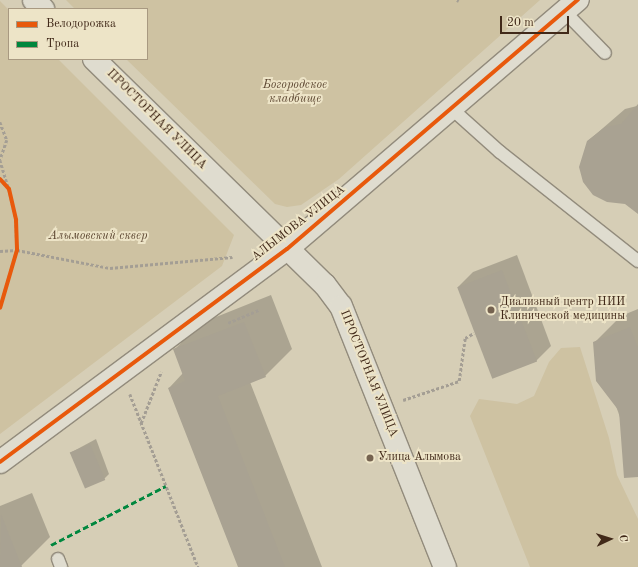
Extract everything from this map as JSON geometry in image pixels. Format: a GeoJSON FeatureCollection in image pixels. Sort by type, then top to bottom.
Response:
{"type":"FeatureCollection","features":[{"type":"Feature","properties":{"kind":"street"},"geometry":{"type":"LineString","coordinates":[[34,0],[42,8]]}},
{"type":"Feature","properties":{"kind":"street","name":"АЛЫМОВА УЛИЦА"},"geometry":{"type":"LineString","coordinates":[[0,462],[287,249],[571,6]]}},
{"type":"Feature","properties":{"kind":"street","name":"ПРОСТОРНАЯ УЛИЦА"},"geometry":{"type":"LineString","coordinates":[[95,60],[287,249],[341,306],[445,567]]}},
{"type":"Feature","properties":{"kind":"lane"},"geometry":{"type":"LineString","coordinates":[[571,6],[605,52]]}},
{"type":"Feature","properties":{"kind":"lane"},"geometry":{"type":"LineString","coordinates":[[452,109],[500,152],[638,261]]}},
{"type":"Feature","properties":{"kind":"path"},"geometry":{"type":"LineString","coordinates":[[0,122],[7,140],[0,160],[9,189],[16,220],[17,250],[0,308]]}},
{"type":"Feature","properties":{"kind":"path"},"geometry":{"type":"LineString","coordinates":[[0,179],[9,189]]}},
{"type":"Feature","properties":{"kind":"path"},"geometry":{"type":"LineString","coordinates":[[0,188],[10,222],[11,251],[0,292]]}},
{"type":"Feature","properties":{"kind":"path"},"geometry":{"type":"LineString","coordinates":[[0,251],[17,250],[110,268],[233,257]]}},
{"type":"Feature","properties":{"kind":"path"},"geometry":{"type":"LineString","coordinates":[[222,325],[259,310]]}},
{"type":"Feature","properties":{"kind":"path"},"geometry":{"type":"LineString","coordinates":[[402,400],[459,381],[465,338],[474,333]]}},
{"type":"Feature","properties":{"kind":"path"},"geometry":{"type":"LineString","coordinates":[[141,423],[163,367]]}},
{"type":"Feature","properties":{"kind":"path"},"geometry":{"type":"LineString","coordinates":[[121,371],[198,567]]}},
{"type":"Feature","properties":{"kind":"green space","name":"Богородское кладбище"},"geometry":{"type":"Polygon","coordinates":[[[66,0],[540,0],[339,179],[301,205],[287,207],[275,204],[127,60],[148,60],[148,8],[74,8],[66,0]]]}},
{"type":"Feature","properties":{"kind":"green space","name":"Алымовский сквер"},"geometry":{"type":"Polygon","coordinates":[[[0,1],[8,9],[8,60],[59,60],[234,235],[222,266],[0,434],[0,1]]]}},
{"type":"Feature","properties":{"kind":"green space"},"geometry":{"type":"Polygon","coordinates":[[[580,347],[609,438],[617,475],[638,519],[638,567],[530,567],[470,416],[479,399],[517,404],[534,396],[549,362],[561,348],[580,347]]]}},
{"type":"Feature","properties":{"kind":"building"},"geometry":{"type":"Polygon","coordinates":[[[638,104],[638,214],[625,204],[607,202],[593,195],[583,182],[579,167],[587,141],[605,127],[621,124],[638,104]]]}},
{"type":"Feature","properties":{"kind":"building","name":"Диализный центр НИИ Клинической медицины"},"geometry":{"type":"Polygon","coordinates":[[[502,270],[537,361],[492,379],[457,287],[502,270]]]}},
{"type":"Feature","properties":{"kind":"building"},"geometry":{"type":"Polygon","coordinates":[[[244,322],[266,377],[218,396],[285,567],[238,567],[168,388],[185,381],[173,349],[244,322]]]}},
{"type":"Feature","properties":{"kind":"building"},"geometry":{"type":"Polygon","coordinates":[[[630,327],[638,348],[638,477],[624,478],[619,411],[596,381],[593,342],[630,327]]]}},
{"type":"Feature","properties":{"kind":"building"},"geometry":{"type":"Polygon","coordinates":[[[90,444],[105,480],[85,488],[70,453],[90,444]]]}},
{"type":"Feature","properties":{"kind":"building"},"geometry":{"type":"Polygon","coordinates":[[[1,514],[22,567],[0,567],[1,514]]]}},
{"type":"Feature","properties":{"kind":"marked path"},"geometry":{"type":"LineString","coordinates":[[51,545],[166,486]]}},
{"type":"Feature","properties":{"kind":"cycle path"},"geometry":{"type":"LineString","coordinates":[[0,462],[287,249],[578,0]]}},
{"type":"Feature","properties":{"kind":"cycle path"},"geometry":{"type":"LineString","coordinates":[[0,179],[9,189],[16,220],[17,250],[0,308]]}},
{"type":"Feature","properties":{"kind":"place","name":"Диализный центр НИИ Клинической медицины"},"geometry":{"type":"Point","coordinates":[491,310]}},
{"type":"Feature","properties":{"kind":"place","name":"Улица Алымова"},"geometry":{"type":"Point","coordinates":[370,458]}}]}
